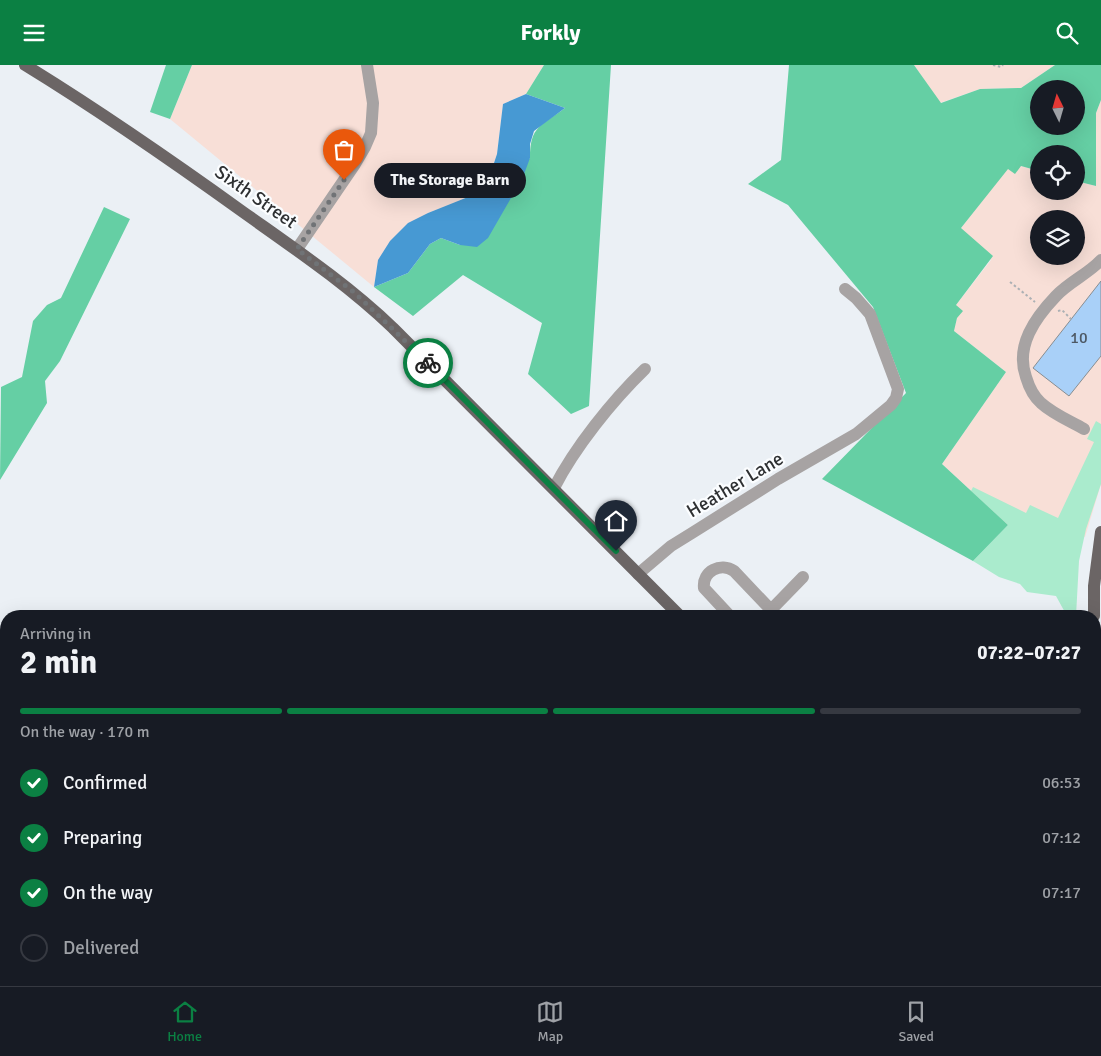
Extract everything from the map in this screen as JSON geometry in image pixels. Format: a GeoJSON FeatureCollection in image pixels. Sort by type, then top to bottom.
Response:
{"type":"FeatureCollection","features":[{"type":"Feature","properties":{"kind":"main road","name":"Sixth Street"},"geometry":{"type":"LineString","coordinates":[[25,65],[116,123],[329,272],[373,309],[674,610]]}},
{"type":"Feature","properties":{"kind":"main road"},"geometry":{"type":"LineString","coordinates":[[1094,610],[1094,586],[1101,532]]}},
{"type":"Feature","properties":{"kind":"street"},"geometry":{"type":"LineString","coordinates":[[297,249],[355,164],[371,133],[373,103],[367,65]]}},
{"type":"Feature","properties":{"kind":"street"},"geometry":{"type":"LineString","coordinates":[[1084,429],[1055,414],[1033,394],[1024,370],[1022,356],[1029,332],[1057,295],[1101,260]]}},
{"type":"Feature","properties":{"kind":"street","name":"Heather Lane"},"geometry":{"type":"LineString","coordinates":[[638,574],[671,546],[778,479],[856,434],[892,405],[898,389],[870,314],[846,289]]}},
{"type":"Feature","properties":{"kind":"street"},"geometry":{"type":"LineString","coordinates":[[554,488],[590,433],[629,384],[645,369]]}},
{"type":"Feature","properties":{"kind":"street"},"geometry":{"type":"LineString","coordinates":[[724,610],[704,588],[703,582],[707,575],[715,568],[728,567],[734,571],[766,610]]}},
{"type":"Feature","properties":{"kind":"street"},"geometry":{"type":"LineString","coordinates":[[771,610],[803,577]]}},
{"type":"Feature","properties":{"kind":"path"},"geometry":{"type":"LineString","coordinates":[[993,65],[1001,67],[1003,65]]}},
{"type":"Feature","properties":{"kind":"shaded area"},"geometry":{"type":"Polygon","coordinates":[[[192,65],[544,65],[526,94],[503,104],[497,154],[491,172],[469,197],[428,213],[378,261],[374,287],[170,119],[192,65]]]}},
{"type":"Feature","properties":{"kind":"shaded area"},"geometry":{"type":"Polygon","coordinates":[[[914,65],[1055,65],[1030,80],[1021,88],[980,89],[940,103],[914,65]]]}},
{"type":"Feature","properties":{"kind":"shaded area"},"geometry":{"type":"Polygon","coordinates":[[[1101,100],[1101,484],[1085,537],[1008,525],[942,464],[1006,372],[954,331],[957,318],[956,305],[991,260],[961,228],[1008,168],[1021,166],[1030,168],[1030,200],[1085,200],[1085,183],[1096,186],[1096,113],[1101,100]]]}},
{"type":"Feature","properties":{"kind":"green space"},"geometry":{"type":"Polygon","coordinates":[[[166,65],[192,65],[170,119],[150,112],[166,65]]]}},
{"type":"Feature","properties":{"kind":"green space"},"geometry":{"type":"Polygon","coordinates":[[[544,65],[611,65],[589,406],[571,414],[528,374],[542,323],[463,275],[413,316],[374,287],[408,273],[430,244],[441,238],[460,245],[530,158],[532,139],[538,128],[565,108],[526,94],[544,65]]]}},
{"type":"Feature","properties":{"kind":"green space"},"geometry":{"type":"Polygon","coordinates":[[[789,65],[914,65],[941,103],[980,89],[1021,88],[1030,82],[1030,135],[1085,135],[1085,80],[1033,80],[1055,65],[1101,65],[1101,100],[1096,113],[1096,186],[1085,183],[1085,145],[1030,145],[1030,168],[1021,166],[1015,174],[1008,169],[961,228],[993,256],[956,305],[963,311],[957,318],[954,331],[1006,372],[942,464],[1008,525],[973,561],[822,479],[906,393],[873,307],[788,205],[748,184],[781,160],[789,65]]]}},
{"type":"Feature","properties":{"kind":"green space"},"geometry":{"type":"Polygon","coordinates":[[[104,207],[130,219],[60,361],[45,381],[47,403],[0,480],[1,387],[22,377],[33,321],[47,305],[61,298],[104,207]]]}},
{"type":"Feature","properties":{"kind":"green space"},"geometry":{"type":"Polygon","coordinates":[[[1096,421],[1101,424],[1101,484],[1086,529],[1079,561],[1076,610],[1064,610],[1056,596],[1027,592],[1020,584],[999,577],[973,561],[1008,525],[971,491],[973,487],[1026,513],[1030,505],[1058,518],[1094,442],[1087,439],[1096,421]]]}},
{"type":"Feature","properties":{"kind":"water"},"geometry":{"type":"Polygon","coordinates":[[[526,94],[565,108],[534,131],[530,144],[530,158],[523,177],[488,238],[477,247],[460,245],[441,238],[430,244],[408,273],[374,287],[378,260],[390,241],[408,223],[468,197],[491,172],[497,154],[503,104],[526,94]]]}},
{"type":"Feature","properties":{"kind":"building"},"geometry":{"type":"Polygon","coordinates":[[[1101,281],[1101,356],[1069,396],[1033,368],[1101,281]]]}},
{"type":"Feature","properties":{"kind":"way so far"},"geometry":{"type":"LineString","coordinates":[[344,180],[297,249],[355,293],[428,363]]}},
{"type":"Feature","properties":{"kind":"place","name":"The Storage Barn"},"geometry":{"type":"Point","coordinates":[344,180]}},
{"type":"Feature","properties":{"kind":"route"},"geometry":{"type":"LineString","coordinates":[[428,363],[616,551]]}}]}
